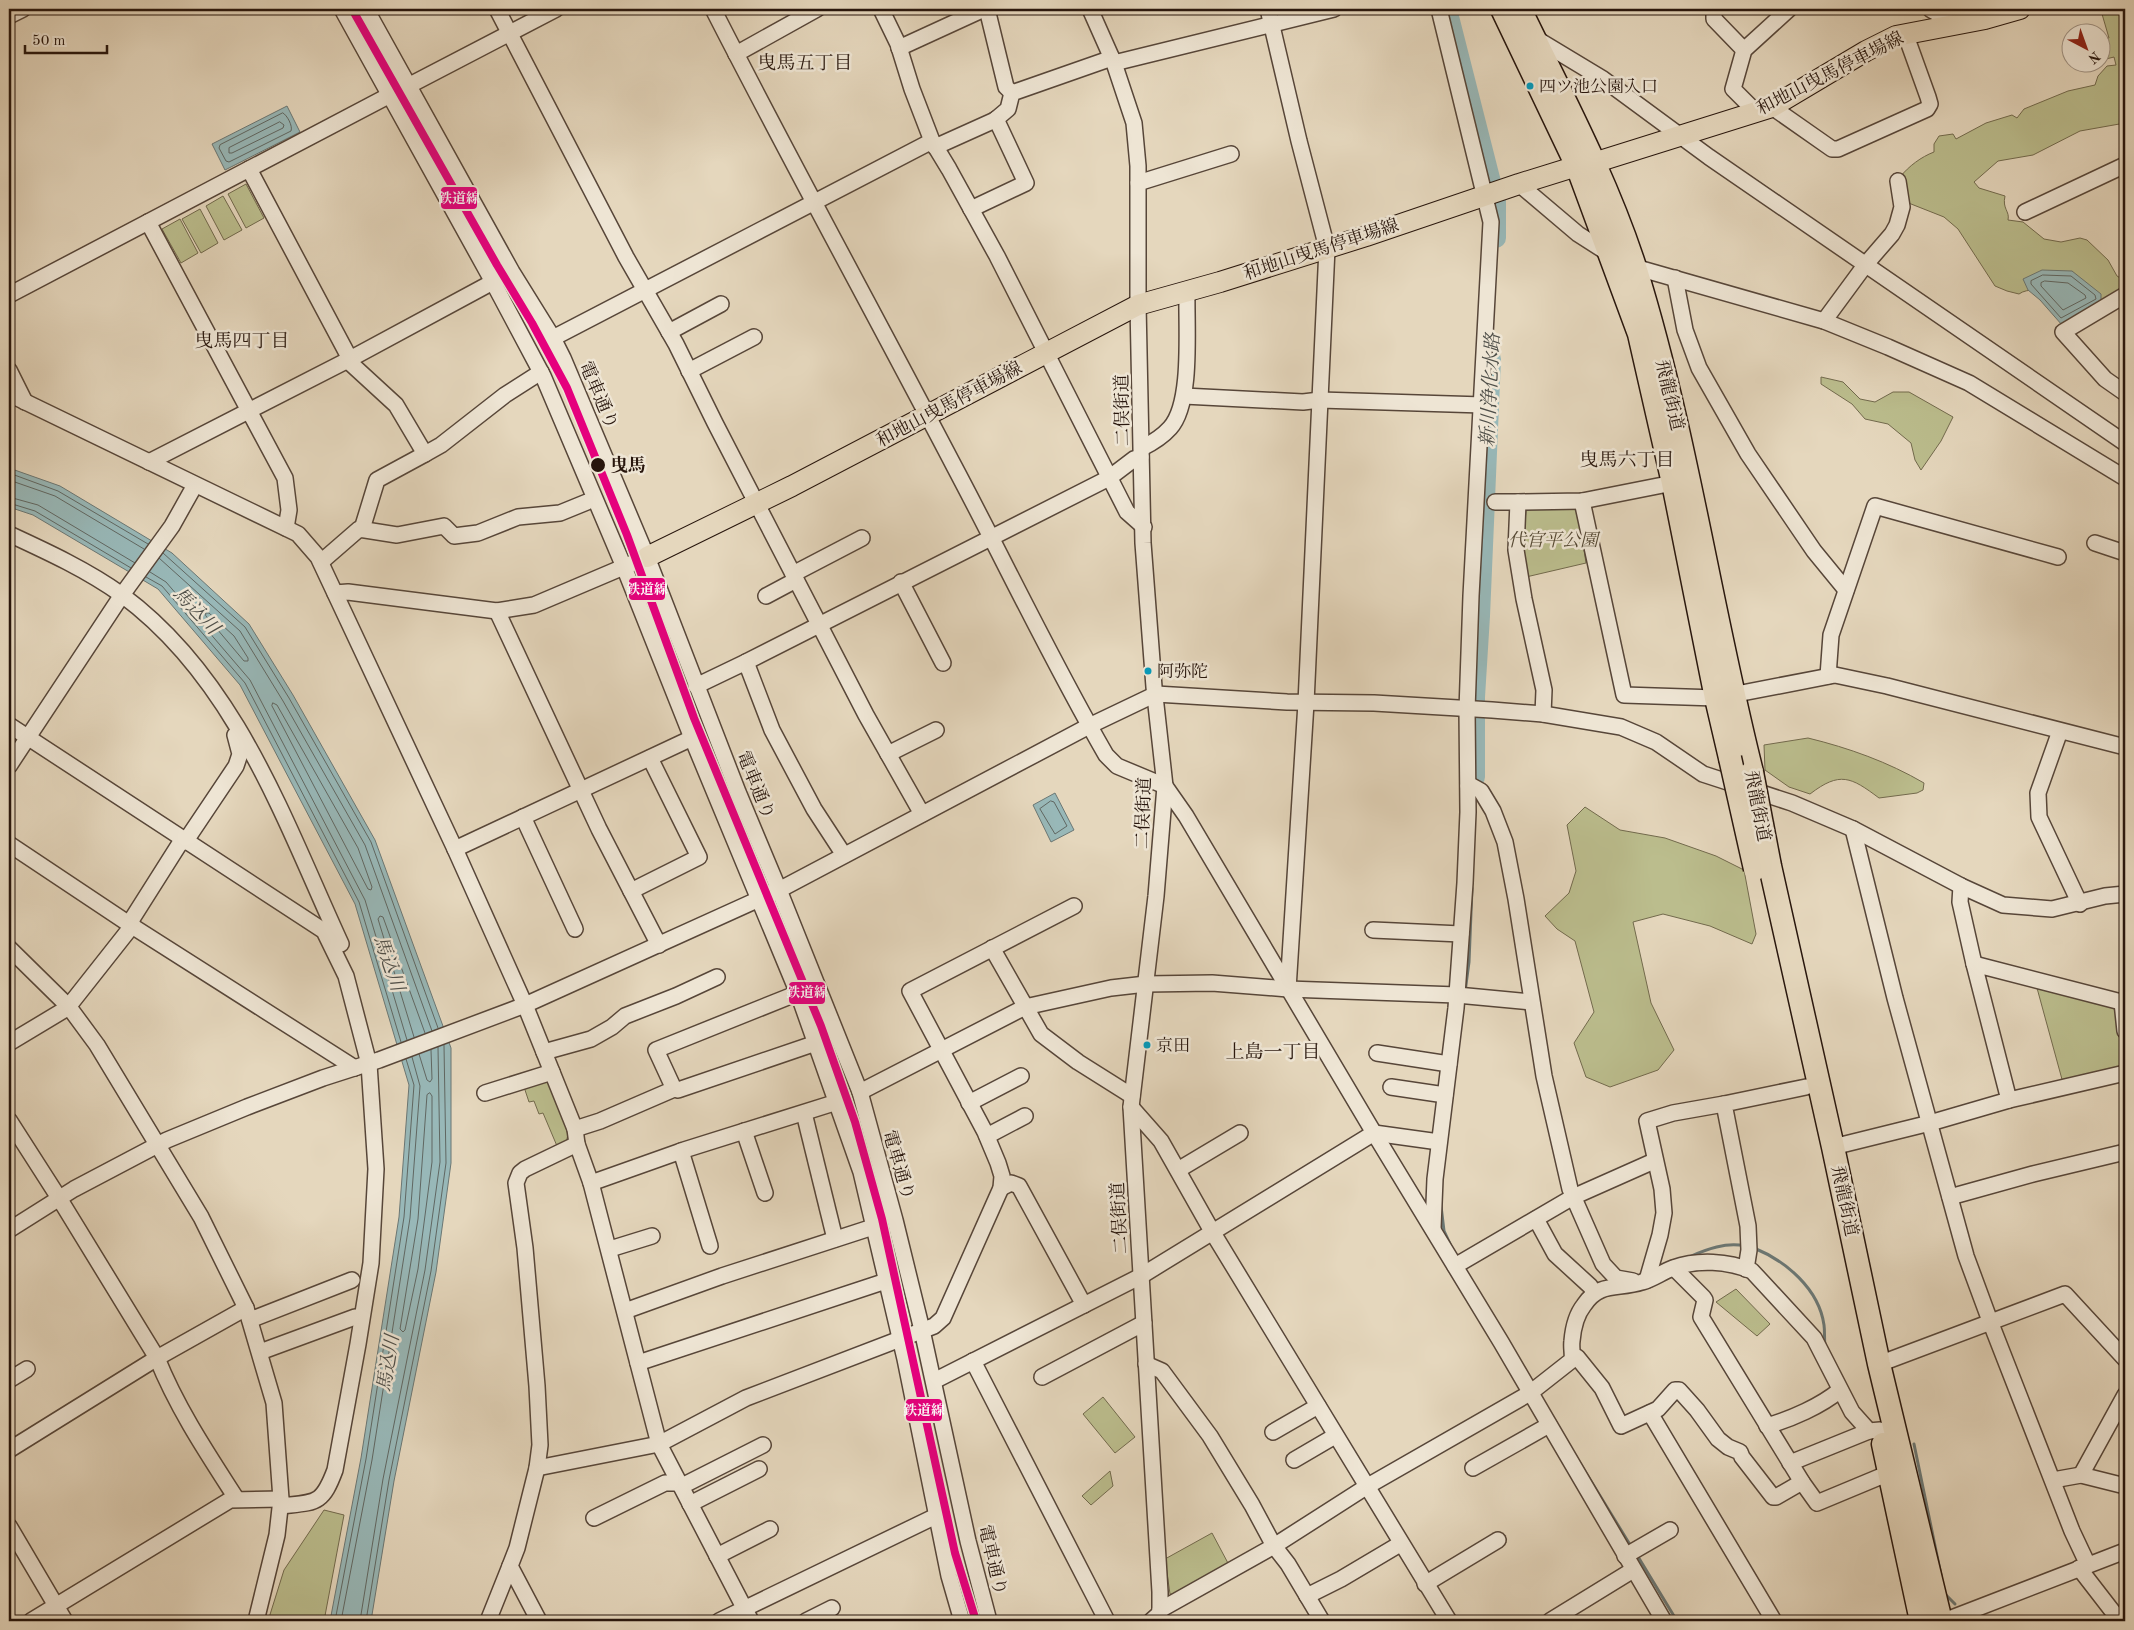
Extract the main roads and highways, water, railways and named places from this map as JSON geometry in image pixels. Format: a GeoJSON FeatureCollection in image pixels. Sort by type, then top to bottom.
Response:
{"type":"FeatureCollection","features":[{"type":"Feature","properties":{"kind":"highway","name":"飛龍街道"},"geometry":{"type":"LineString","coordinates":[[1502,9],[1586,165],[1609,196],[1635,269],[1673,405],[1725,696],[1730,758],[1762,868],[1833,1147],[1879,1364],[1942,1621]]}},
{"type":"Feature","properties":{"kind":"highway","name":"飛龍街道"},"geometry":{"type":"LineString","coordinates":[[1520,9],[1534,37],[1586,165],[1611,255],[1639,334],[1725,696],[1752,772],[1762,868],[1874,1431],[1889,1473],[1921,1621]]}},
{"type":"Feature","properties":{"kind":"main road","name":"和地山曳馬停車場線"},"geometry":{"type":"LineString","coordinates":[[647,557],[756,503],[1138,305],[1327,248],[1519,184],[1603,160],[1764,109],[1866,51],[1905,33],[2004,11]]}},
{"type":"Feature","properties":{"kind":"water"},"geometry":{"type":"Polygon","coordinates":[[[287,106],[300,132],[225,170],[212,144],[287,106]]]}},
{"type":"Feature","properties":{"kind":"water"},"geometry":{"type":"Polygon","coordinates":[[[2042,270],[2072,271],[2101,294],[2101,303],[2062,325],[2040,300],[2028,290],[2023,279],[2042,270]]]}},
{"type":"Feature","properties":{"kind":"water","name":"馬込川"},"geometry":{"type":"Polygon","coordinates":[[[9,468],[60,486],[172,553],[249,624],[293,695],[375,840],[451,1048],[451,1163],[436,1272],[394,1481],[371,1621],[330,1621],[361,1458],[399,1217],[409,1085],[355,904],[240,685],[158,589],[33,515],[9,507],[9,468]]]}},
{"type":"Feature","properties":{"kind":"water"},"geometry":{"type":"Polygon","coordinates":[[[1055,793],[1074,830],[1051,842],[1033,805],[1055,793]]]}},
{"type":"Feature","properties":{"kind":"waterway","name":"新川浄化水路"},"geometry":{"type":"LineString","coordinates":[[1447,9],[1496,202],[1496,238]]}},
{"type":"Feature","properties":{"kind":"waterway"},"geometry":{"type":"LineString","coordinates":[[1746,174],[1780,197]]}},
{"type":"Feature","properties":{"kind":"waterway","name":"新川浄化水路"},"geometry":{"type":"LineString","coordinates":[[1475,777],[1475,697],[1491,359]]}},
{"type":"Feature","properties":{"kind":"waterway"},"geometry":{"type":"LineString","coordinates":[[1475,777],[1482,784]]}},
{"type":"Feature","properties":{"kind":"waterway"},"geometry":{"type":"LineString","coordinates":[[1465,992],[1469,962],[1472,888]]}},
{"type":"Feature","properties":{"kind":"waterway"},"geometry":{"type":"LineString","coordinates":[[1441,1206],[1444,1231],[1450,1244]]}},
{"type":"Feature","properties":{"kind":"waterway"},"geometry":{"type":"LineString","coordinates":[[1689,1257],[1724,1246],[1745,1246]]}},
{"type":"Feature","properties":{"kind":"waterway"},"geometry":{"type":"LineString","coordinates":[[1754,1248],[1778,1260],[1808,1288],[1821,1312],[1825,1345]]}},
{"type":"Feature","properties":{"kind":"waterway"},"geometry":{"type":"LineString","coordinates":[[1914,1444],[1941,1575]]}},
{"type":"Feature","properties":{"kind":"waterway"},"geometry":{"type":"LineString","coordinates":[[1578,1460],[1632,1548]]}},
{"type":"Feature","properties":{"kind":"waterway"},"geometry":{"type":"LineString","coordinates":[[1637,1555],[1677,1621]]}},
{"type":"Feature","properties":{"kind":"waterway"},"geometry":{"type":"LineString","coordinates":[[1945,1594],[1955,1604]]}},
{"type":"Feature","properties":{"kind":"place","name":"四ツ池公園入口"},"geometry":{"type":"Point","coordinates":[1530,86]}},
{"type":"Feature","properties":{"kind":"place","name":"曳馬"},"geometry":{"type":"Point","coordinates":[598,465]}},
{"type":"Feature","properties":{"kind":"place","name":"阿弥陀"},"geometry":{"type":"Point","coordinates":[1148,671]}},
{"type":"Feature","properties":{"kind":"place","name":"京田"},"geometry":{"type":"Point","coordinates":[1147,1045]}},
{"type":"Feature","properties":{"kind":"district","name":"曳馬五丁目"},"geometry":{"type":"Point","coordinates":[805,62]}},
{"type":"Feature","properties":{"kind":"district","name":"曳馬四丁目"},"geometry":{"type":"Point","coordinates":[242,340]}},
{"type":"Feature","properties":{"kind":"district","name":"曳馬六丁目"},"geometry":{"type":"Point","coordinates":[1627,459]}},
{"type":"Feature","properties":{"kind":"district","name":"上島一丁目"},"geometry":{"type":"Point","coordinates":[1273,1051]}},
{"type":"Feature","properties":{"kind":"park label","name":"代官平公園"},"geometry":{"type":"Point","coordinates":[1553,540]}}]}
